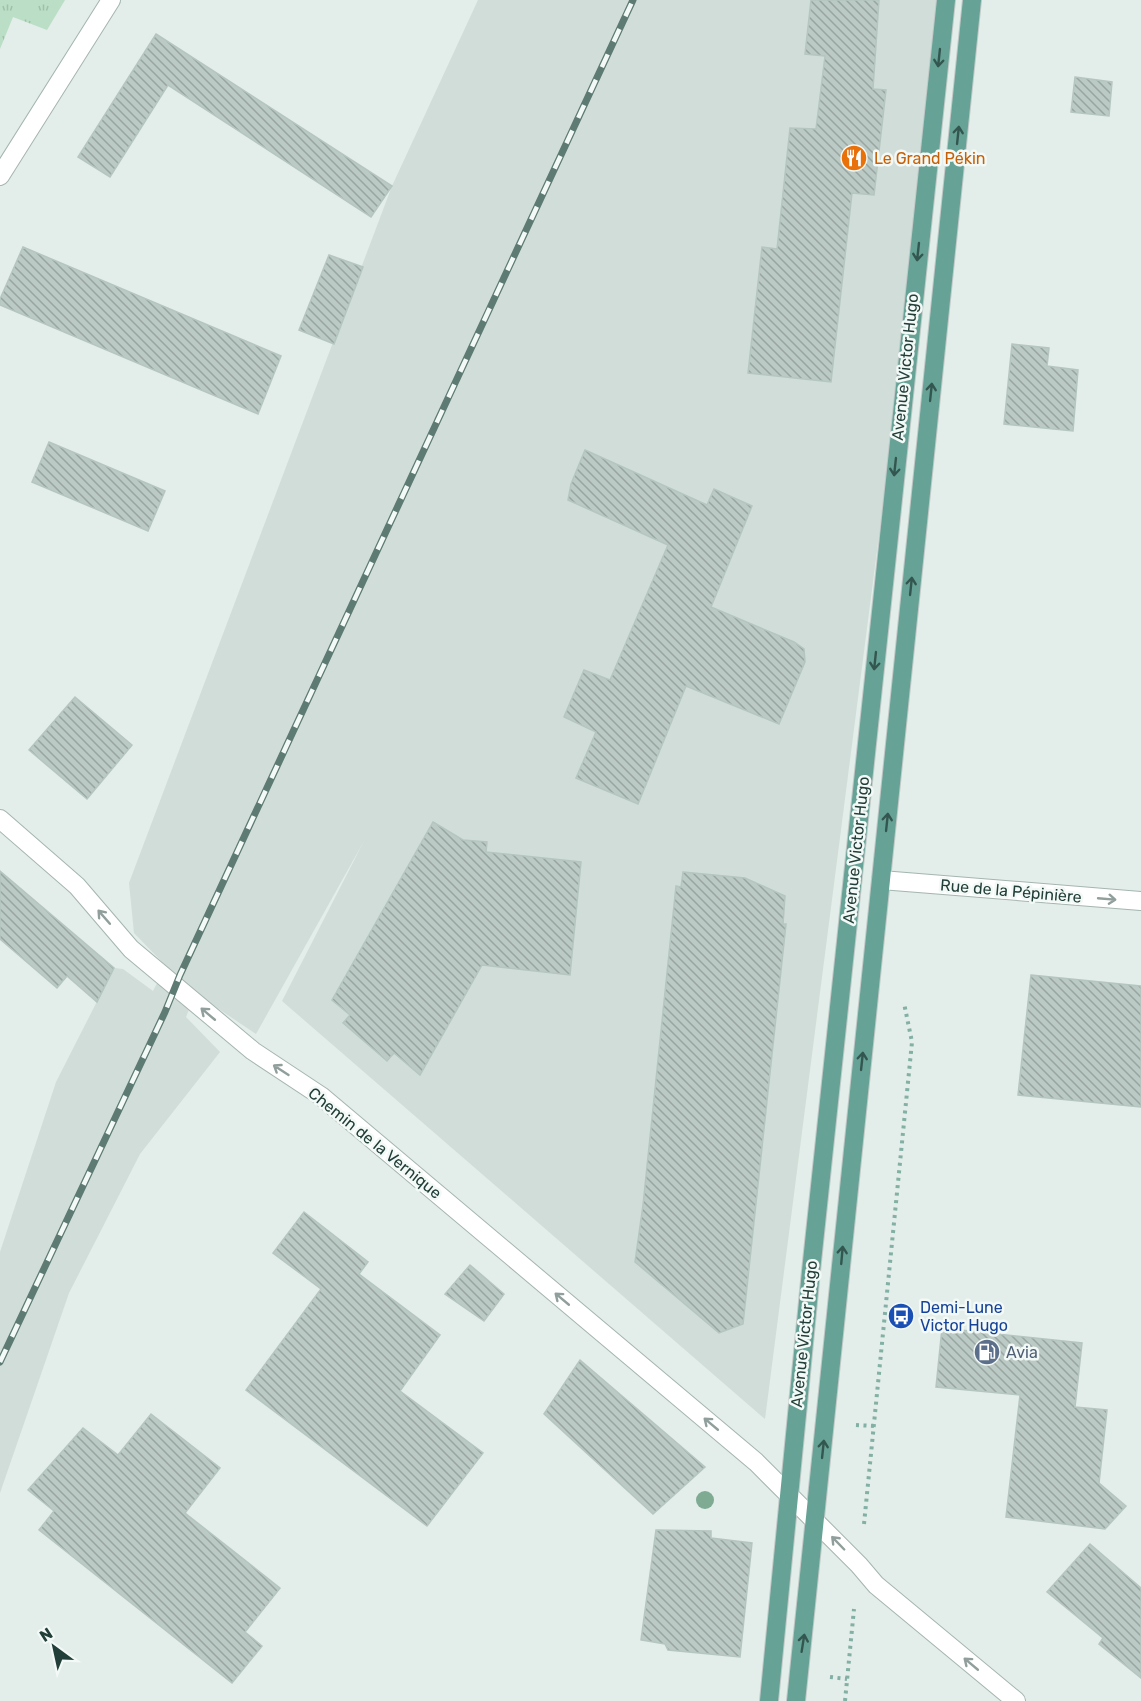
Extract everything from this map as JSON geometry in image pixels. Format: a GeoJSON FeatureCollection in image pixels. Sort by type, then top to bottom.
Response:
{"type":"FeatureCollection","features":[{"type":"Feature","properties":{"kind":"main road","name":"Avenue Victor Hugo"},"geometry":{"type":"LineString","coordinates":[[769,1701],[812,1259],[946,0]]}},
{"type":"Feature","properties":{"kind":"main road","name":"Avenue Victor Hugo"},"geometry":{"type":"LineString","coordinates":[[796,1701],[972,0]]}},
{"type":"Feature","properties":{"kind":"street"},"geometry":{"type":"LineString","coordinates":[[0,176],[111,0]]}},
{"type":"Feature","properties":{"kind":"street","name":"Chemin de la Vernique"},"geometry":{"type":"LineString","coordinates":[[0,819],[77,886],[131,949],[253,1051],[321,1096],[756,1462],[816,1521]]}},
{"type":"Feature","properties":{"kind":"street","name":"Rue de la Pépinière"},"geometry":{"type":"LineString","coordinates":[[881,880],[1141,902]]}},
{"type":"Feature","properties":{"kind":"street"},"geometry":{"type":"LineString","coordinates":[[816,1521],[876,1585],[1016,1701]]}},
{"type":"Feature","properties":{"kind":"shaded area"},"geometry":{"type":"Polygon","coordinates":[[[478,0],[948,0],[765,1419],[282,1001],[364,841],[256,1034],[198,995],[190,1007],[186,1017],[220,1052],[140,1154],[69,1293],[0,1493],[0,1252],[56,1082],[114,968],[123,969],[153,991],[166,966],[134,933],[129,883],[392,186],[478,0]]]}},
{"type":"Feature","properties":{"kind":"green space"},"geometry":{"type":"Polygon","coordinates":[[[0,0],[65,0],[47,30],[13,17],[0,49],[0,0]]]}},
{"type":"Feature","properties":{"kind":"building"},"geometry":{"type":"Polygon","coordinates":[[[811,0],[879,0],[873,89],[886,90],[874,195],[852,193],[831,382],[748,373],[762,247],[777,249],[790,128],[816,129],[825,56],[805,54],[811,0]]]}},
{"type":"Feature","properties":{"kind":"building"},"geometry":{"type":"Polygon","coordinates":[[[156,34],[392,186],[371,217],[168,85],[110,177],[78,157],[156,34]]]}},
{"type":"Feature","properties":{"kind":"building"},"geometry":{"type":"Polygon","coordinates":[[[1075,77],[1112,82],[1109,116],[1071,112],[1075,77]]]}},
{"type":"Feature","properties":{"kind":"building"},"geometry":{"type":"Polygon","coordinates":[[[23,247],[281,356],[258,414],[0,305],[0,299],[23,247]]]}},
{"type":"Feature","properties":{"kind":"building"},"geometry":{"type":"Polygon","coordinates":[[[329,255],[363,267],[334,344],[299,330],[329,255]]]}},
{"type":"Feature","properties":{"kind":"building"},"geometry":{"type":"Polygon","coordinates":[[[1012,344],[1049,348],[1047,366],[1078,370],[1073,431],[1004,424],[1012,344]]]}},
{"type":"Feature","properties":{"kind":"building"},"geometry":{"type":"Polygon","coordinates":[[[49,442],[165,491],[148,531],[32,482],[49,442]]]}},
{"type":"Feature","properties":{"kind":"building"},"geometry":{"type":"Polygon","coordinates":[[[585,450],[707,505],[714,489],[752,506],[711,607],[794,642],[804,649],[805,662],[779,724],[686,686],[638,804],[576,778],[596,732],[564,717],[584,670],[610,680],[668,545],[568,500],[571,484],[585,450]]]}},
{"type":"Feature","properties":{"kind":"building"},"geometry":{"type":"Polygon","coordinates":[[[75,697],[132,745],[87,799],[29,750],[75,697]]]}},
{"type":"Feature","properties":{"kind":"building"},"geometry":{"type":"Polygon","coordinates":[[[433,822],[463,840],[487,842],[486,852],[581,862],[570,975],[482,965],[420,1075],[394,1053],[387,1061],[343,1023],[350,1015],[332,1000],[433,822]]]}},
{"type":"Feature","properties":{"kind":"building"},"geometry":{"type":"Polygon","coordinates":[[[0,871],[114,968],[97,1002],[67,976],[57,988],[0,939],[0,871]]]}},
{"type":"Feature","properties":{"kind":"building"},"geometry":{"type":"Polygon","coordinates":[[[683,872],[745,878],[785,896],[783,924],[786,924],[743,1324],[719,1333],[635,1262],[676,886],[681,887],[683,872]]]}},
{"type":"Feature","properties":{"kind":"building"},"geometry":{"type":"Polygon","coordinates":[[[1031,975],[1141,986],[1141,1107],[1018,1095],[1031,975]]]}},
{"type":"Feature","properties":{"kind":"building"},"geometry":{"type":"Polygon","coordinates":[[[304,1212],[368,1262],[359,1274],[440,1335],[400,1391],[483,1453],[427,1526],[246,1390],[321,1289],[273,1253],[304,1212]]]}},
{"type":"Feature","properties":{"kind":"building"},"geometry":{"type":"Polygon","coordinates":[[[470,1265],[504,1294],[484,1321],[445,1294],[470,1265]]]}},
{"type":"Feature","properties":{"kind":"building"},"geometry":{"type":"Polygon","coordinates":[[[942,1328],[1082,1343],[1075,1407],[1107,1410],[1099,1483],[1126,1506],[1105,1529],[1006,1517],[1020,1395],[936,1387],[942,1328]]]}},
{"type":"Feature","properties":{"kind":"building"},"geometry":{"type":"Polygon","coordinates":[[[580,1360],[705,1467],[653,1514],[544,1414],[580,1360]]]}},
{"type":"Feature","properties":{"kind":"building"},"geometry":{"type":"Polygon","coordinates":[[[151,1414],[220,1468],[185,1513],[280,1588],[245,1632],[262,1646],[232,1683],[39,1530],[54,1511],[28,1490],[83,1428],[118,1455],[151,1414]]]}},
{"type":"Feature","properties":{"kind":"building"},"geometry":{"type":"Polygon","coordinates":[[[656,1530],[711,1531],[711,1538],[752,1543],[740,1657],[668,1650],[665,1644],[641,1640],[656,1530]]]}},
{"type":"Feature","properties":{"kind":"building"},"geometry":{"type":"Polygon","coordinates":[[[1090,1544],[1141,1588],[1141,1678],[1099,1644],[1103,1638],[1047,1592],[1090,1544]]]}},
{"type":"Feature","properties":{"kind":"railway"},"geometry":{"type":"LineString","coordinates":[[0,1362],[165,1012],[180,975],[633,0]]}},
{"type":"Feature","properties":{"kind":"place","name":"Le Grand Pékin"},"geometry":{"type":"Point","coordinates":[854,158]}},
{"type":"Feature","properties":{"kind":"place","name":"Demi-Lune Victor Hugo"},"geometry":{"type":"Point","coordinates":[901,1316]}},
{"type":"Feature","properties":{"kind":"place","name":"Avia"},"geometry":{"type":"Point","coordinates":[987,1352]}}]}
